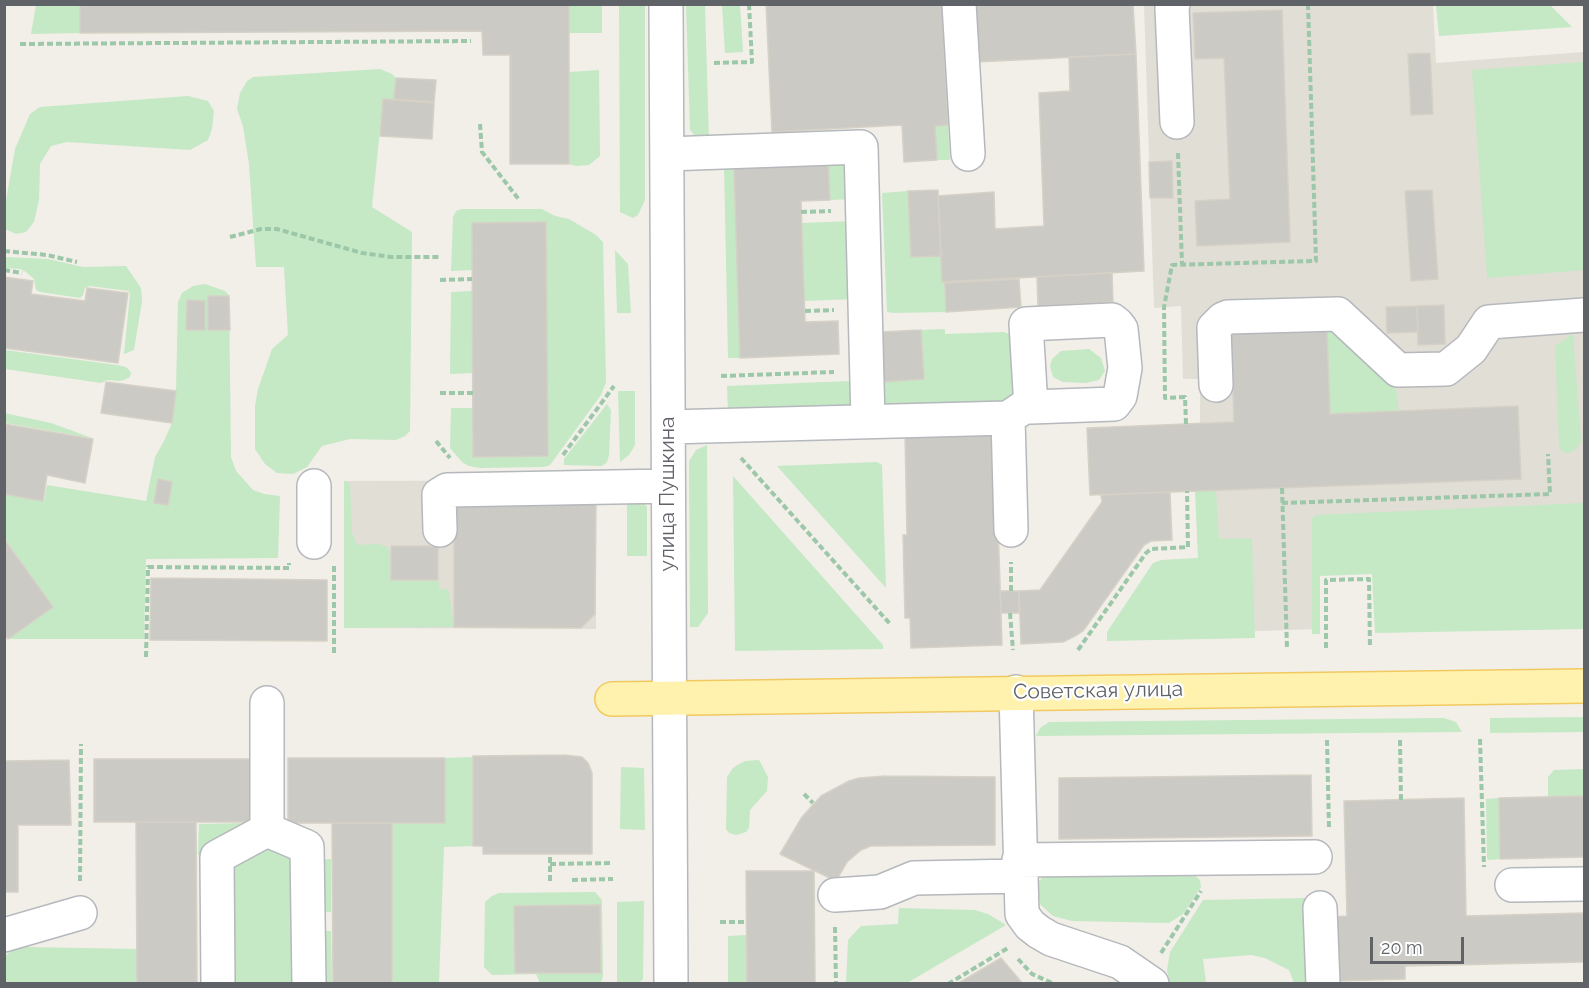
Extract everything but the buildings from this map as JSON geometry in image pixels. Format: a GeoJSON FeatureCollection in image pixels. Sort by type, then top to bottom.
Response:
{"type":"FeatureCollection","features":[{"type":"Feature","properties":{"kind":"main road","name":"Советская улица"},"geometry":{"type":"LineString","coordinates":[[612,699],[1584,686]]}},
{"type":"Feature","properties":{"kind":"street","name":"улица Пушкина"},"geometry":{"type":"LineString","coordinates":[[666,4],[671,984]]}},
{"type":"Feature","properties":{"kind":"street"},"geometry":{"type":"LineString","coordinates":[[959,4],[968,154]]}},
{"type":"Feature","properties":{"kind":"street"},"geometry":{"type":"LineString","coordinates":[[1173,4],[1177,122]]}},
{"type":"Feature","properties":{"kind":"street"},"geometry":{"type":"LineString","coordinates":[[667,154],[861,147],[868,422]]}},
{"type":"Feature","properties":{"kind":"street"},"geometry":{"type":"LineString","coordinates":[[1216,385],[1214,328],[1228,317],[1338,314],[1398,370],[1446,369],[1471,349],[1489,322],[1584,315]]}},
{"type":"Feature","properties":{"kind":"street"},"geometry":{"type":"LineString","coordinates":[[668,427],[868,422],[1020,412],[1011,530]]}},
{"type":"Feature","properties":{"kind":"street"},"geometry":{"type":"LineString","coordinates":[[312,553],[314,486]]}},
{"type":"Feature","properties":{"kind":"street"},"geometry":{"type":"LineString","coordinates":[[440,530],[439,495],[447,490],[668,486]]}},
{"type":"Feature","properties":{"kind":"street"},"geometry":{"type":"LineString","coordinates":[[1016,692],[1022,914],[1030,925],[1052,939],[1120,962],[1148,981]]}},
{"type":"Feature","properties":{"kind":"street"},"geometry":{"type":"LineString","coordinates":[[267,703],[267,830]]}},
{"type":"Feature","properties":{"kind":"street"},"geometry":{"type":"LineString","coordinates":[[218,984],[217,857],[267,830]]}},
{"type":"Feature","properties":{"kind":"street"},"geometry":{"type":"LineString","coordinates":[[267,830],[307,847],[309,984]]}},
{"type":"Feature","properties":{"kind":"street"},"geometry":{"type":"LineString","coordinates":[[835,895],[880,892],[914,878],[1019,868],[1223,858],[1315,857]]}},
{"type":"Feature","properties":{"kind":"street"},"geometry":{"type":"LineString","coordinates":[[1498,880],[1584,884]]}},
{"type":"Feature","properties":{"kind":"street"},"geometry":{"type":"LineString","coordinates":[[1320,908],[1323,984]]}},
{"type":"Feature","properties":{"kind":"street"},"geometry":{"type":"LineString","coordinates":[[4,935],[80,913]]}},
{"type":"Feature","properties":{"kind":"path"},"geometry":{"type":"LineString","coordinates":[[714,63],[752,62],[749,4]]}},
{"type":"Feature","properties":{"kind":"path"},"geometry":{"type":"LineString","coordinates":[[1186,424],[1185,397],[1165,398],[1164,307],[1172,265],[1316,261],[1308,4]]}},
{"type":"Feature","properties":{"kind":"path"},"geometry":{"type":"LineString","coordinates":[[20,44],[471,41]]}},
{"type":"Feature","properties":{"kind":"path"},"geometry":{"type":"LineString","coordinates":[[1177,122],[1182,264]]}},
{"type":"Feature","properties":{"kind":"path"},"geometry":{"type":"LineString","coordinates":[[480,124],[482,152],[520,201]]}},
{"type":"Feature","properties":{"kind":"path"},"geometry":{"type":"LineString","coordinates":[[230,237],[261,229],[277,229],[362,253],[391,257],[440,257]]}},
{"type":"Feature","properties":{"kind":"path"},"geometry":{"type":"LineString","coordinates":[[4,251],[47,255],[77,262]]}},
{"type":"Feature","properties":{"kind":"path"},"geometry":{"type":"LineString","coordinates":[[4,270],[22,273]]}},
{"type":"Feature","properties":{"kind":"path"},"geometry":{"type":"LineString","coordinates":[[440,280],[472,279]]}},
{"type":"Feature","properties":{"kind":"path"},"geometry":{"type":"LineString","coordinates":[[721,376],[867,371]]}},
{"type":"Feature","properties":{"kind":"path"},"geometry":{"type":"LineString","coordinates":[[557,463],[614,386]]}},
{"type":"Feature","properties":{"kind":"path"},"geometry":{"type":"LineString","coordinates":[[440,393],[472,393]]}},
{"type":"Feature","properties":{"kind":"path"},"geometry":{"type":"LineString","coordinates":[[735,452],[891,625]]}},
{"type":"Feature","properties":{"kind":"path"},"geometry":{"type":"LineString","coordinates":[[1282,503],[1550,494],[1548,454]]}},
{"type":"Feature","properties":{"kind":"path"},"geometry":{"type":"LineString","coordinates":[[1282,488],[1287,648]]}},
{"type":"Feature","properties":{"kind":"path"},"geometry":{"type":"LineString","coordinates":[[1078,650],[1150,549],[1188,547],[1187,491]]}},
{"type":"Feature","properties":{"kind":"path"},"geometry":{"type":"LineString","coordinates":[[146,657],[148,567],[289,568],[312,553],[334,653]]}},
{"type":"Feature","properties":{"kind":"path"},"geometry":{"type":"LineString","coordinates":[[1326,648],[1326,580],[1369,579],[1370,648]]}},
{"type":"Feature","properties":{"kind":"path"},"geometry":{"type":"LineString","coordinates":[[1010,613],[1013,650]]}},
{"type":"Feature","properties":{"kind":"path"},"geometry":{"type":"LineString","coordinates":[[1480,739],[1498,880]]}},
{"type":"Feature","properties":{"kind":"path"},"geometry":{"type":"LineString","coordinates":[[1315,857],[1324,853],[1329,845],[1327,740]]}},
{"type":"Feature","properties":{"kind":"path"},"geometry":{"type":"LineString","coordinates":[[1400,740],[1401,800]]}},
{"type":"Feature","properties":{"kind":"path"},"geometry":{"type":"LineString","coordinates":[[80,913],[81,744]]}},
{"type":"Feature","properties":{"kind":"path"},"geometry":{"type":"LineString","coordinates":[[804,794],[813,803]]}},
{"type":"Feature","properties":{"kind":"path"},"geometry":{"type":"LineString","coordinates":[[550,854],[550,881]]}},
{"type":"Feature","properties":{"kind":"path"},"geometry":{"type":"LineString","coordinates":[[1148,981],[1223,858]]}},
{"type":"Feature","properties":{"kind":"path"},"geometry":{"type":"LineString","coordinates":[[550,864],[613,863]]}},
{"type":"Feature","properties":{"kind":"path"},"geometry":{"type":"LineString","coordinates":[[572,880],[613,879]]}},
{"type":"Feature","properties":{"kind":"path"},"geometry":{"type":"LineString","coordinates":[[835,895],[836,984]]}},
{"type":"Feature","properties":{"kind":"path"},"geometry":{"type":"LineString","coordinates":[[720,922],[747,922]]}},
{"type":"Feature","properties":{"kind":"path"},"geometry":{"type":"LineString","coordinates":[[948,984],[1010,947],[1032,974],[1054,984]]}},
{"type":"Feature","properties":{"kind":"shaded area"},"geometry":{"type":"Polygon","coordinates":[[[1144,5],[1433,5],[1436,63],[1584,52],[1584,624],[1378,570],[1317,572],[1317,629],[1205,633],[1200,491],[1200,379],[1183,379],[1181,306],[1154,308],[1144,5]]]}},
{"type":"Feature","properties":{"kind":"shaded area"},"geometry":{"type":"Polygon","coordinates":[[[596,480],[596,629],[357,628],[344,544],[344,481],[596,480]]]}},
{"type":"Feature","properties":{"kind":"green space"},"geometry":{"type":"Polygon","coordinates":[[[36,5],[80,5],[80,33],[31,34],[36,5]]]}},
{"type":"Feature","properties":{"kind":"green space"},"geometry":{"type":"Polygon","coordinates":[[[569,5],[602,5],[602,33],[569,33],[569,5]]]}},
{"type":"Feature","properties":{"kind":"green space"},"geometry":{"type":"Polygon","coordinates":[[[619,5],[645,5],[645,200],[638,215],[633,218],[620,212],[619,5]]]}},
{"type":"Feature","properties":{"kind":"green space"},"geometry":{"type":"Polygon","coordinates":[[[686,5],[705,5],[709,140],[696,137],[690,130],[686,5]]]}},
{"type":"Feature","properties":{"kind":"green space"},"geometry":{"type":"Polygon","coordinates":[[[722,5],[740,5],[743,52],[725,53],[722,5]]]}},
{"type":"Feature","properties":{"kind":"green space"},"geometry":{"type":"Polygon","coordinates":[[[1436,5],[1550,5],[1572,27],[1439,36],[1436,5]]]}},
{"type":"Feature","properties":{"kind":"green space"},"geometry":{"type":"Polygon","coordinates":[[[1584,62],[1584,270],[1487,278],[1472,70],[1584,62]]]}},
{"type":"Feature","properties":{"kind":"green space"},"geometry":{"type":"Polygon","coordinates":[[[380,69],[396,78],[394,99],[383,100],[372,207],[412,232],[410,431],[396,440],[350,439],[322,446],[307,467],[293,474],[277,473],[265,464],[255,449],[255,406],[258,389],[272,349],[288,335],[284,267],[256,267],[249,164],[243,126],[237,109],[240,93],[247,81],[253,77],[380,69]]]}},
{"type":"Feature","properties":{"kind":"green space"},"geometry":{"type":"Polygon","coordinates":[[[599,70],[600,156],[589,165],[576,166],[569,164],[569,72],[599,70]]]}},
{"type":"Feature","properties":{"kind":"green space"},"geometry":{"type":"Polygon","coordinates":[[[188,96],[208,101],[214,111],[208,140],[190,150],[67,142],[51,146],[40,164],[39,200],[34,222],[26,232],[16,234],[5,229],[5,206],[15,149],[30,114],[40,107],[188,96]]]}},
{"type":"Feature","properties":{"kind":"green space"},"geometry":{"type":"Polygon","coordinates":[[[948,125],[950,160],[937,160],[935,126],[948,125]]]}},
{"type":"Feature","properties":{"kind":"green space"},"geometry":{"type":"Polygon","coordinates":[[[846,160],[852,199],[830,200],[828,164],[734,168],[740,358],[728,358],[724,164],[846,160]]]}},
{"type":"Feature","properties":{"kind":"green space"},"geometry":{"type":"Polygon","coordinates":[[[908,191],[911,257],[941,256],[946,312],[887,312],[882,193],[908,191]]]}},
{"type":"Feature","properties":{"kind":"green space"},"geometry":{"type":"Polygon","coordinates":[[[462,209],[542,209],[555,216],[569,219],[596,235],[603,242],[606,382],[601,395],[550,465],[480,468],[462,462],[450,448],[451,408],[472,408],[473,457],[548,456],[546,222],[472,223],[472,270],[451,271],[453,217],[456,211],[462,209]]]}},
{"type":"Feature","properties":{"kind":"green space"},"geometry":{"type":"Polygon","coordinates":[[[853,221],[855,299],[804,301],[801,223],[853,221]]]}},
{"type":"Feature","properties":{"kind":"green space"},"geometry":{"type":"Polygon","coordinates":[[[615,250],[628,264],[631,313],[617,313],[615,250]]]}},
{"type":"Feature","properties":{"kind":"green space"},"geometry":{"type":"Polygon","coordinates":[[[4,257],[48,259],[83,267],[126,266],[141,288],[142,301],[134,350],[124,354],[129,291],[89,286],[85,288],[80,298],[40,292],[36,290],[34,279],[26,272],[20,269],[5,268],[4,257]]]}},
{"type":"Feature","properties":{"kind":"green space"},"geometry":{"type":"Polygon","coordinates":[[[205,284],[225,291],[229,295],[231,457],[236,471],[253,490],[280,496],[278,558],[146,559],[144,639],[8,639],[52,607],[5,539],[4,494],[44,501],[47,485],[146,501],[155,457],[172,423],[176,391],[178,302],[182,293],[193,286],[205,284]]]}},
{"type":"Feature","properties":{"kind":"green space"},"geometry":{"type":"Polygon","coordinates":[[[472,291],[472,373],[450,374],[451,292],[472,291]]]}},
{"type":"Feature","properties":{"kind":"green space"},"geometry":{"type":"Polygon","coordinates":[[[945,329],[945,334],[1004,332],[1011,335],[1016,390],[1008,401],[1001,405],[886,409],[881,402],[883,382],[924,379],[921,330],[945,329]]]}},
{"type":"Feature","properties":{"kind":"green space"},"geometry":{"type":"Polygon","coordinates":[[[1327,330],[1337,332],[1393,381],[1399,411],[1330,414],[1327,330]]]}},
{"type":"Feature","properties":{"kind":"green space"},"geometry":{"type":"Polygon","coordinates":[[[1573,334],[1581,442],[1575,450],[1568,453],[1562,452],[1559,446],[1555,346],[1573,334]]]}},
{"type":"Feature","properties":{"kind":"green space"},"geometry":{"type":"Polygon","coordinates":[[[1089,349],[1101,358],[1105,371],[1099,380],[1086,383],[1063,382],[1053,377],[1050,366],[1052,359],[1061,351],[1089,349]]]}},
{"type":"Feature","properties":{"kind":"green space"},"geometry":{"type":"Polygon","coordinates":[[[5,350],[117,365],[126,367],[131,372],[130,377],[124,380],[107,380],[101,383],[5,369],[5,350]]]}},
{"type":"Feature","properties":{"kind":"green space"},"geometry":{"type":"Polygon","coordinates":[[[850,381],[856,383],[855,404],[849,407],[728,411],[727,386],[850,381]]]}},
{"type":"Feature","properties":{"kind":"green space"},"geometry":{"type":"Polygon","coordinates":[[[618,391],[635,391],[635,445],[629,455],[620,462],[618,391]]]}},
{"type":"Feature","properties":{"kind":"green space"},"geometry":{"type":"Polygon","coordinates":[[[607,404],[611,410],[607,462],[602,466],[564,465],[564,459],[607,404]]]}},
{"type":"Feature","properties":{"kind":"green space"},"geometry":{"type":"Polygon","coordinates":[[[4,413],[51,423],[92,438],[5,423],[4,413]]]}},
{"type":"Feature","properties":{"kind":"green space"},"geometry":{"type":"Polygon","coordinates":[[[707,445],[708,613],[698,627],[690,627],[689,461],[696,450],[707,445]]]}},
{"type":"Feature","properties":{"kind":"green space"},"geometry":{"type":"Polygon","coordinates":[[[877,462],[882,465],[886,588],[777,466],[877,462]]]}},
{"type":"Feature","properties":{"kind":"green space"},"geometry":{"type":"Polygon","coordinates":[[[733,476],[883,645],[883,649],[735,651],[733,476]]]}},
{"type":"Feature","properties":{"kind":"green space"},"geometry":{"type":"Polygon","coordinates":[[[344,481],[350,483],[352,533],[357,545],[378,544],[388,547],[391,581],[439,581],[439,589],[447,589],[449,592],[454,627],[344,628],[344,481]]]}},
{"type":"Feature","properties":{"kind":"green space"},"geometry":{"type":"Polygon","coordinates":[[[1216,490],[1219,539],[1252,538],[1255,638],[1107,641],[1107,632],[1153,563],[1161,560],[1198,558],[1195,491],[1216,490]]]}},
{"type":"Feature","properties":{"kind":"green space"},"geometry":{"type":"Polygon","coordinates":[[[627,500],[643,502],[647,507],[647,556],[627,556],[627,500]]]}},
{"type":"Feature","properties":{"kind":"green space"},"geometry":{"type":"Polygon","coordinates":[[[1584,503],[1584,629],[1375,633],[1372,574],[1320,576],[1320,634],[1312,634],[1312,519],[1316,515],[1584,503]]]}},
{"type":"Feature","properties":{"kind":"green space"},"geometry":{"type":"Polygon","coordinates":[[[1584,717],[1584,732],[1490,733],[1490,718],[1584,717]]]}},
{"type":"Feature","properties":{"kind":"green space"},"geometry":{"type":"Polygon","coordinates":[[[1444,718],[1456,722],[1462,732],[1036,736],[1040,728],[1049,722],[1444,718]]]}},
{"type":"Feature","properties":{"kind":"green space"},"geometry":{"type":"Polygon","coordinates":[[[473,757],[473,846],[444,847],[439,983],[392,983],[392,823],[445,823],[445,758],[473,757]]]}},
{"type":"Feature","properties":{"kind":"green space"},"geometry":{"type":"Polygon","coordinates":[[[759,760],[768,777],[767,791],[750,810],[749,828],[746,832],[736,835],[729,833],[726,829],[727,777],[739,764],[759,760]]]}},
{"type":"Feature","properties":{"kind":"green space"},"geometry":{"type":"Polygon","coordinates":[[[621,767],[644,768],[645,830],[620,829],[621,767]]]}},
{"type":"Feature","properties":{"kind":"green space"},"geometry":{"type":"Polygon","coordinates":[[[1584,769],[1584,796],[1548,797],[1548,777],[1554,770],[1584,769]]]}},
{"type":"Feature","properties":{"kind":"green space"},"geometry":{"type":"Polygon","coordinates":[[[1499,798],[1500,859],[1489,860],[1487,858],[1486,799],[1499,798]]]}},
{"type":"Feature","properties":{"kind":"green space"},"geometry":{"type":"Polygon","coordinates":[[[250,823],[210,853],[198,855],[199,824],[250,823]]]}},
{"type":"Feature","properties":{"kind":"green space"},"geometry":{"type":"Polygon","coordinates":[[[269,848],[288,857],[296,864],[296,983],[234,983],[233,868],[238,858],[253,851],[269,848]]]}},
{"type":"Feature","properties":{"kind":"green space"},"geometry":{"type":"Polygon","coordinates":[[[331,859],[331,912],[316,913],[316,860],[331,859]]]}},
{"type":"Feature","properties":{"kind":"green space"},"geometry":{"type":"Polygon","coordinates":[[[1191,872],[1200,880],[1201,887],[1183,914],[1169,923],[1072,921],[1053,916],[1040,904],[1038,882],[1046,874],[1191,872]]]}},
{"type":"Feature","properties":{"kind":"green space"},"geometry":{"type":"Polygon","coordinates":[[[595,892],[602,900],[603,977],[600,983],[540,983],[536,974],[492,975],[484,967],[485,902],[492,896],[499,893],[595,892]]]}},
{"type":"Feature","properties":{"kind":"green space"},"geometry":{"type":"Polygon","coordinates":[[[1306,898],[1309,983],[1294,983],[1289,970],[1265,958],[1251,955],[1203,959],[1206,983],[1170,983],[1167,970],[1170,952],[1203,900],[1306,898]]]}},
{"type":"Feature","properties":{"kind":"green space"},"geometry":{"type":"Polygon","coordinates":[[[644,901],[643,979],[639,983],[617,983],[617,902],[644,901]]]}},
{"type":"Feature","properties":{"kind":"green space"},"geometry":{"type":"Polygon","coordinates":[[[899,908],[975,910],[988,914],[1006,925],[907,983],[846,983],[848,940],[861,926],[898,924],[899,908]]]}},
{"type":"Feature","properties":{"kind":"green space"},"geometry":{"type":"Polygon","coordinates":[[[316,931],[331,931],[332,983],[316,983],[316,931]]]}},
{"type":"Feature","properties":{"kind":"green space"},"geometry":{"type":"Polygon","coordinates":[[[747,935],[747,983],[728,983],[728,936],[747,935]]]}},
{"type":"Feature","properties":{"kind":"green space"},"geometry":{"type":"Polygon","coordinates":[[[26,947],[137,949],[137,983],[5,984],[5,956],[14,949],[26,947]]]}}]}
